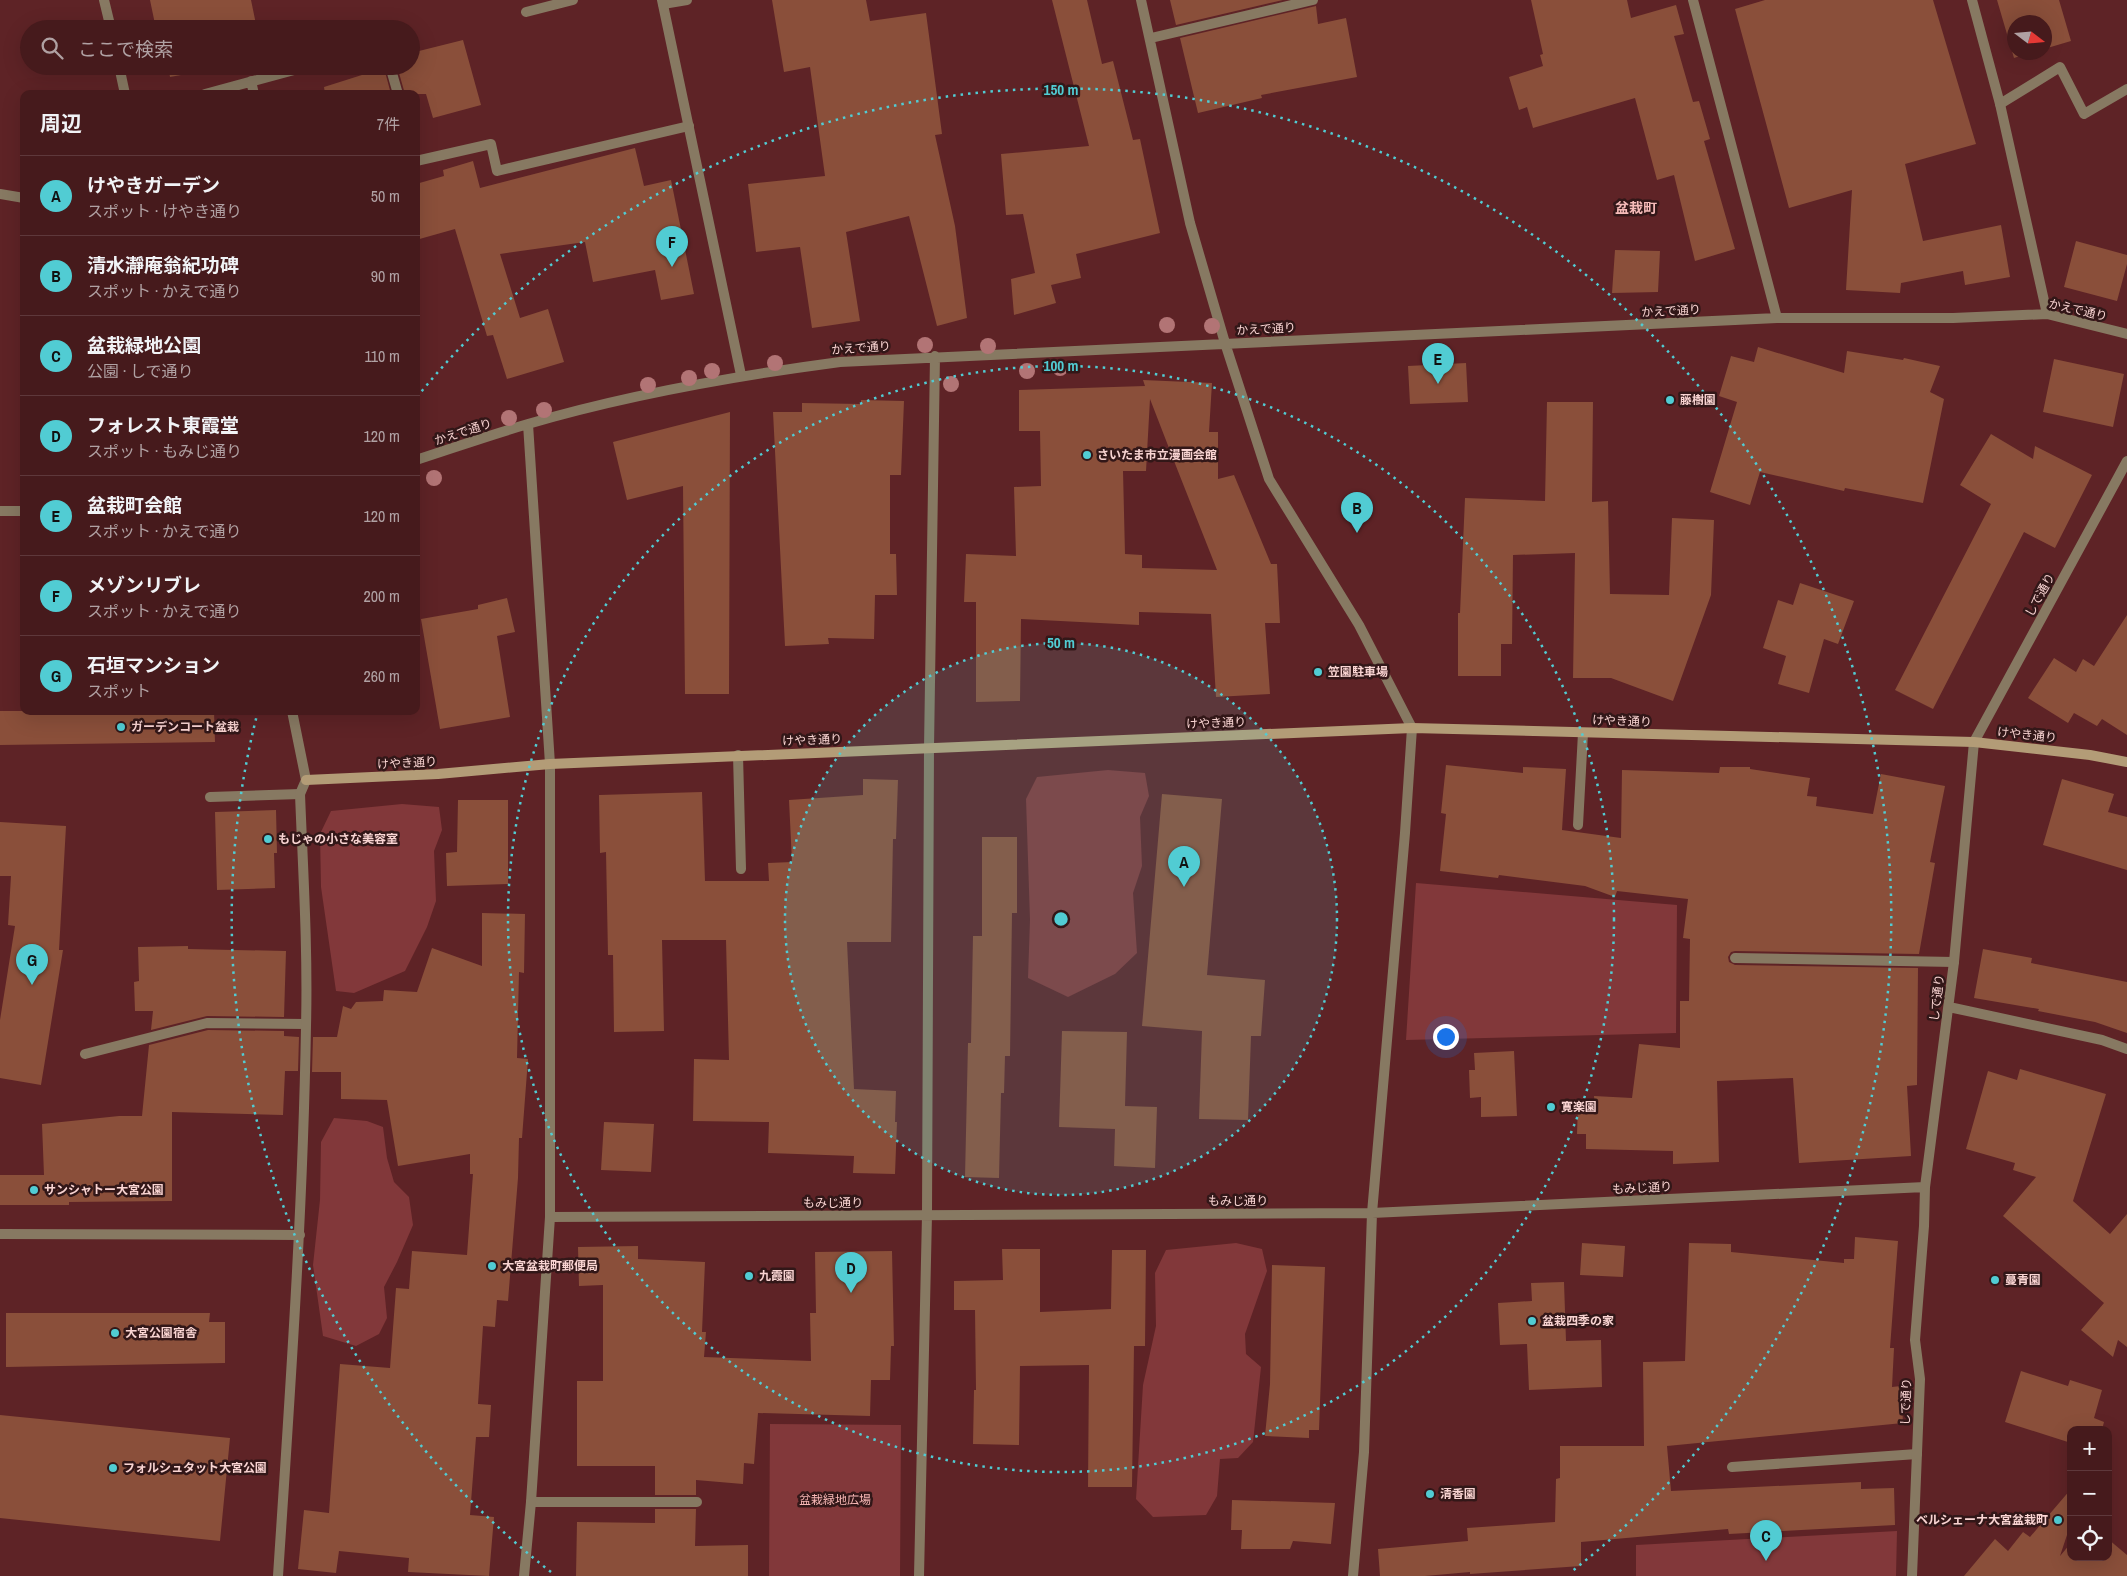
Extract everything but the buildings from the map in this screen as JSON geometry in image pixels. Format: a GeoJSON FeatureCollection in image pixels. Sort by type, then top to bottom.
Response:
{"type":"FeatureCollection","features":[{"type":"Feature","properties":{"kind":"street"},"geometry":{"type":"LineString","coordinates":[[104,0],[109,20]]}},
{"type":"Feature","properties":{"kind":"street"},"geometry":{"type":"LineString","coordinates":[[526,12],[573,0]]}},
{"type":"Feature","properties":{"kind":"street"},"geometry":{"type":"LineString","coordinates":[[687,0],[662,2],[741,375]]}},
{"type":"Feature","properties":{"kind":"street"},"geometry":{"type":"LineString","coordinates":[[1141,0],[1151,38],[1190,223],[1224,344],[1269,479],[1360,625],[1412,728],[1405,833],[1372,1213],[1364,1452],[1353,1576]]}},
{"type":"Feature","properties":{"kind":"street"},"geometry":{"type":"LineString","coordinates":[[1151,38],[1313,0]]}},
{"type":"Feature","properties":{"kind":"street"},"geometry":{"type":"LineString","coordinates":[[1692,0],[1777,318]]}},
{"type":"Feature","properties":{"kind":"street"},"geometry":{"type":"LineString","coordinates":[[1972,0],[2000,104],[2047,314]]}},
{"type":"Feature","properties":{"kind":"street"},"geometry":{"type":"LineString","coordinates":[[2000,104],[2060,67],[2084,114],[2127,89]]}},
{"type":"Feature","properties":{"kind":"street"},"geometry":{"type":"LineString","coordinates":[[121,75],[124,90]]}},
{"type":"Feature","properties":{"kind":"street"},"geometry":{"type":"LineString","coordinates":[[220,90],[276,75]]}},
{"type":"Feature","properties":{"kind":"street"},"geometry":{"type":"LineString","coordinates":[[393,75],[397,90]]}},
{"type":"Feature","properties":{"kind":"street"},"geometry":{"type":"LineString","coordinates":[[251,82],[253,90]]}},
{"type":"Feature","properties":{"kind":"street"},"geometry":{"type":"LineString","coordinates":[[420,157],[491,144],[497,171],[689,126]]}},
{"type":"Feature","properties":{"kind":"street"},"geometry":{"type":"LineString","coordinates":[[0,194],[20,197]]}},
{"type":"Feature","properties":{"kind":"street","name":"かえで通り"},"geometry":{"type":"LineString","coordinates":[[420,459],[528,424],[621,400],[741,375],[840,362],[935,356],[1777,318],[1953,318],[2047,314],[2127,334]]}},
{"type":"Feature","properties":{"kind":"street"},"geometry":{"type":"LineString","coordinates":[[919,1576],[928,1215],[929,748],[935,356]]}},
{"type":"Feature","properties":{"kind":"street"},"geometry":{"type":"LineString","coordinates":[[524,1576],[531,1502],[550,1217],[550,764],[528,424]]}},
{"type":"Feature","properties":{"kind":"street","name":"しで通り"},"geometry":{"type":"LineString","coordinates":[[1912,1576],[1920,1378],[1915,1340],[1924,1226],[1925,1187],[1954,962],[1974,742],[2127,461]]}},
{"type":"Feature","properties":{"kind":"street"},"geometry":{"type":"LineString","coordinates":[[0,511],[20,512]]}},
{"type":"Feature","properties":{"kind":"street"},"geometry":{"type":"LineString","coordinates":[[278,1576],[300,1235],[306,1024],[306,924],[300,794],[306,780],[293,715]]}},
{"type":"Feature","properties":{"kind":"street","name":"けやき通り"},"geometry":{"type":"LineString","coordinates":[[306,780],[438,774],[550,764],[738,755],[1412,728],[1974,742],[2090,755],[2127,762]]}},
{"type":"Feature","properties":{"kind":"street"},"geometry":{"type":"LineString","coordinates":[[1578,825],[1583,733]]}},
{"type":"Feature","properties":{"kind":"street"},"geometry":{"type":"LineString","coordinates":[[738,755],[741,869]]}},
{"type":"Feature","properties":{"kind":"street"},"geometry":{"type":"LineString","coordinates":[[210,797],[300,794]]}},
{"type":"Feature","properties":{"kind":"street"},"geometry":{"type":"LineString","coordinates":[[1735,958],[1954,962]]}},
{"type":"Feature","properties":{"kind":"street"},"geometry":{"type":"LineString","coordinates":[[1949,1007],[2102,1040],[2127,1049]]}},
{"type":"Feature","properties":{"kind":"street"},"geometry":{"type":"LineString","coordinates":[[85,1054],[207,1023],[306,1024]]}},
{"type":"Feature","properties":{"kind":"street","name":"もみじ通り"},"geometry":{"type":"LineString","coordinates":[[550,1217],[1372,1213],[1925,1187]]}},
{"type":"Feature","properties":{"kind":"street"},"geometry":{"type":"LineString","coordinates":[[0,1234],[300,1235]]}},
{"type":"Feature","properties":{"kind":"street"},"geometry":{"type":"LineString","coordinates":[[1732,1468],[1917,1454]]}},
{"type":"Feature","properties":{"kind":"street"},"geometry":{"type":"LineString","coordinates":[[531,1502],[696,1502]]}},
{"type":"Feature","properties":{"kind":"green space"},"geometry":{"type":"Polygon","coordinates":[[[1108,770],[1145,773],[1149,796],[1140,817],[1142,866],[1133,893],[1137,953],[1115,974],[1068,997],[1028,978],[1030,920],[1026,799],[1037,777],[1108,770]]]}},
{"type":"Feature","properties":{"kind":"green space"},"geometry":{"type":"Polygon","coordinates":[[[402,804],[439,807],[442,830],[434,851],[436,901],[427,927],[405,971],[354,993],[336,991],[321,887],[320,834],[331,811],[402,804]]]}},
{"type":"Feature","properties":{"kind":"green space"},"geometry":{"type":"Polygon","coordinates":[[[1416,883],[1677,905],[1676,1033],[1406,1040],[1416,883]]]}},
{"type":"Feature","properties":{"kind":"green space"},"geometry":{"type":"Polygon","coordinates":[[[334,1118],[367,1121],[383,1127],[387,1158],[394,1182],[409,1197],[413,1225],[384,1287],[387,1318],[379,1334],[356,1346],[323,1336],[313,1265],[320,1200],[321,1142],[334,1118]]]}},
{"type":"Feature","properties":{"kind":"green space"},"geometry":{"type":"Polygon","coordinates":[[[1236,1243],[1262,1249],[1267,1271],[1245,1334],[1246,1354],[1261,1367],[1253,1442],[1238,1458],[1220,1459],[1217,1496],[1206,1515],[1153,1517],[1136,1499],[1143,1385],[1156,1326],[1155,1273],[1166,1250],[1236,1243]]]}},
{"type":"Feature","properties":{"kind":"green space","name":"盆栽緑地広場"},"geometry":{"type":"Polygon","coordinates":[[[770,1424],[901,1425],[900,1576],[769,1576],[770,1424]]]}},
{"type":"Feature","properties":{"kind":"green space"},"geometry":{"type":"Polygon","coordinates":[[[1897,1531],[1896,1576],[1636,1576],[1636,1545],[1897,1531]]]}},
{"type":"Feature","properties":{"kind":"place","name":"メゾンリブレ"},"geometry":{"type":"Point","coordinates":[672,267]}},
{"type":"Feature","properties":{"kind":"place","name":"盆栽町会館"},"geometry":{"type":"Point","coordinates":[1438,384]}},
{"type":"Feature","properties":{"kind":"place","name":"藤樹園"},"geometry":{"type":"Point","coordinates":[1670,400]}},
{"type":"Feature","properties":{"kind":"place","name":"さいたま市立漫画会館"},"geometry":{"type":"Point","coordinates":[1087,455]}},
{"type":"Feature","properties":{"kind":"place","name":"清水瀞庵翁紀功碑"},"geometry":{"type":"Point","coordinates":[1357,533]}},
{"type":"Feature","properties":{"kind":"place","name":"笠園駐車場"},"geometry":{"type":"Point","coordinates":[1318,672]}},
{"type":"Feature","properties":{"kind":"place","name":"ガーデンコート盆栽"},"geometry":{"type":"Point","coordinates":[121,727]}},
{"type":"Feature","properties":{"kind":"place","name":"もじゃの小さな美容室"},"geometry":{"type":"Point","coordinates":[268,839]}},
{"type":"Feature","properties":{"kind":"place","name":"けやきガーデン"},"geometry":{"type":"Point","coordinates":[1184,887]}},
{"type":"Feature","properties":{"kind":"place","name":"石垣マンション"},"geometry":{"type":"Point","coordinates":[32,985]}},
{"type":"Feature","properties":{"kind":"place","name":"寛楽園"},"geometry":{"type":"Point","coordinates":[1551,1107]}},
{"type":"Feature","properties":{"kind":"place","name":"サンシャトー大宮公園"},"geometry":{"type":"Point","coordinates":[34,1190]}},
{"type":"Feature","properties":{"kind":"place","name":"大宮盆栽町郵便局"},"geometry":{"type":"Point","coordinates":[492,1266]}},
{"type":"Feature","properties":{"kind":"place","name":"九霞園"},"geometry":{"type":"Point","coordinates":[749,1276]}},
{"type":"Feature","properties":{"kind":"place","name":"蔓青園"},"geometry":{"type":"Point","coordinates":[1995,1280]}},
{"type":"Feature","properties":{"kind":"place","name":"フォレスト東霞堂"},"geometry":{"type":"Point","coordinates":[851,1293]}},
{"type":"Feature","properties":{"kind":"place","name":"盆栽四季の家"},"geometry":{"type":"Point","coordinates":[1532,1321]}},
{"type":"Feature","properties":{"kind":"place","name":"大宮公園宿舎"},"geometry":{"type":"Point","coordinates":[115,1333]}},
{"type":"Feature","properties":{"kind":"place","name":"フォルシュタット大宮公園"},"geometry":{"type":"Point","coordinates":[113,1468]}},
{"type":"Feature","properties":{"kind":"place","name":"清香園"},"geometry":{"type":"Point","coordinates":[1430,1494]}},
{"type":"Feature","properties":{"kind":"place","name":"ベルシェーナ大宮盆栽町"},"geometry":{"type":"Point","coordinates":[2058,1520]}},
{"type":"Feature","properties":{"kind":"place","name":"盆栽緑地公園"},"geometry":{"type":"Point","coordinates":[1766,1561]}},
{"type":"Feature","properties":{"kind":"district","name":"盆栽町"},"geometry":{"type":"Point","coordinates":[1636,208]}}]}
